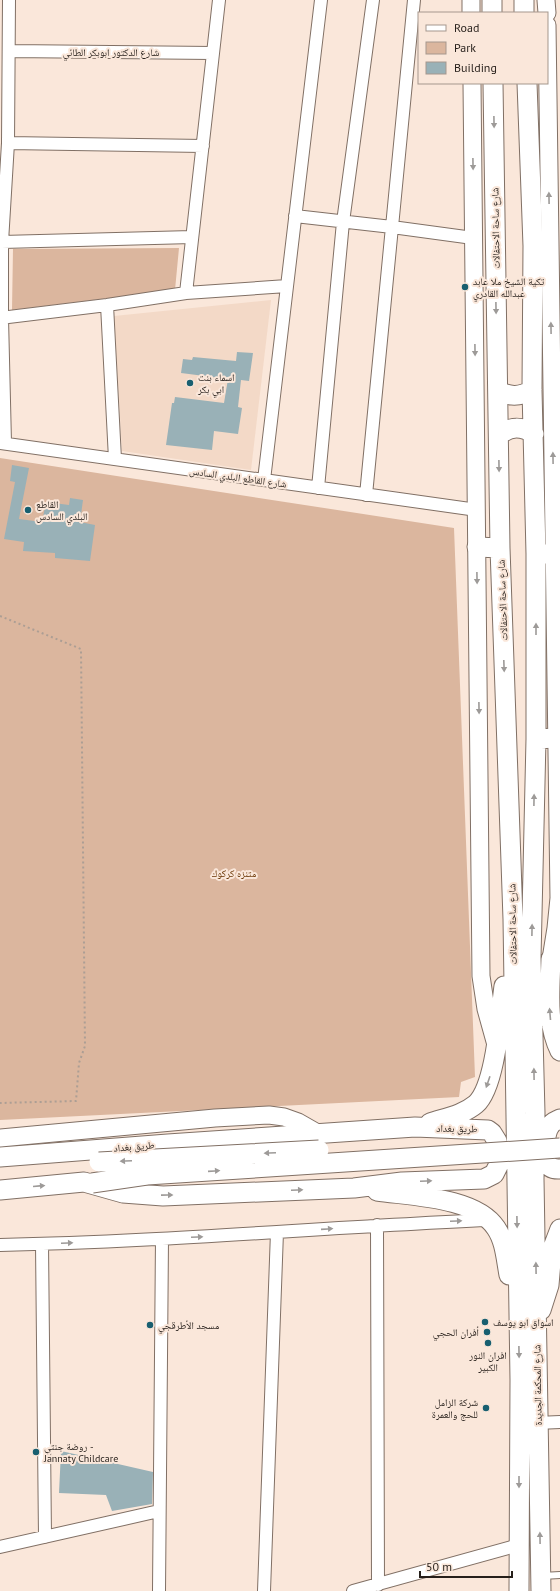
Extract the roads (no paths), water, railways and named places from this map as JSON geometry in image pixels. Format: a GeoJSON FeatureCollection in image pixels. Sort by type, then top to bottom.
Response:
{"type":"FeatureCollection","features":[{"type":"Feature","properties":{"kind":"main road"},"geometry":{"type":"LineString","coordinates":[[471,0],[471,12]]}},
{"type":"Feature","properties":{"kind":"main road"},"geometry":{"type":"LineString","coordinates":[[492,0],[492,12]]}},
{"type":"Feature","properties":{"kind":"main road"},"geometry":{"type":"LineString","coordinates":[[524,0],[524,12]]}},
{"type":"Feature","properties":{"kind":"main road"},"geometry":{"type":"LineString","coordinates":[[546,0],[547,12]]}},
{"type":"Feature","properties":{"kind":"main road"},"geometry":{"type":"LineString","coordinates":[[548,54],[555,179],[556,427],[545,554],[558,771],[559,898],[550,1006],[551,1022],[555,1041],[560,1051]]}},
{"type":"Feature","properties":{"kind":"main road"},"geometry":{"type":"LineString","coordinates":[[472,84],[481,976],[486,1009],[496,1045]]}},
{"type":"Feature","properties":{"kind":"main road","name":"شارع ساحة الاحتفالات"},"geometry":{"type":"LineString","coordinates":[[493,84],[500,548],[513,919],[516,1183]]}},
{"type":"Feature","properties":{"kind":"main road","name":"شارع ساحة الاحتفالات"},"geometry":{"type":"LineString","coordinates":[[527,84],[533,246],[532,390],[534,434],[545,554],[536,739],[531,958],[535,1113],[534,1179]]}},
{"type":"Feature","properties":{"kind":"main road"},"geometry":{"type":"LineString","coordinates":[[498,391],[506,395],[515,396],[524,395],[532,390]]}},
{"type":"Feature","properties":{"kind":"main road"},"geometry":{"type":"LineString","coordinates":[[499,435],[507,429],[516,427],[526,429],[534,434]]}},
{"type":"Feature","properties":{"kind":"main road"},"geometry":{"type":"LineString","coordinates":[[477,547],[500,548]]}},
{"type":"Feature","properties":{"kind":"main road"},"geometry":{"type":"LineString","coordinates":[[536,739],[556,738]]}},
{"type":"Feature","properties":{"kind":"main road"},"geometry":{"type":"LineString","coordinates":[[415,1127],[458,1114],[475,1104],[482,1097],[492,1072],[513,919]]}},
{"type":"Feature","properties":{"kind":"main road"},"geometry":{"type":"LineString","coordinates":[[0,1138],[215,1118],[269,1115],[298,1122],[319,1134]]}},
{"type":"Feature","properties":{"kind":"main road"},"geometry":{"type":"LineString","coordinates":[[560,1119],[554,1122],[547,1132],[544,1156],[548,1165],[552,1168],[560,1169]]}},
{"type":"Feature","properties":{"kind":"main road","name":"طريق بغداد"},"geometry":{"type":"LineString","coordinates":[[0,1157],[415,1127],[488,1130],[497,1141],[499,1164],[498,1169],[494,1174],[484,1179],[402,1182],[354,1188],[163,1196],[123,1193],[92,1183],[76,1182],[0,1190]]}},
{"type":"Feature","properties":{"kind":"main road"},"geometry":{"type":"LineString","coordinates":[[42,1154],[70,1160],[99,1162],[368,1148],[560,1135]]}},
{"type":"Feature","properties":{"kind":"main road"},"geometry":{"type":"LineString","coordinates":[[92,1183],[147,1175],[560,1148]]}},
{"type":"Feature","properties":{"kind":"main road","name":"شارع المحكمة الجديدة"},"geometry":{"type":"LineString","coordinates":[[519,1591],[520,1380],[527,1320],[534,1179]]}},
{"type":"Feature","properties":{"kind":"main road","name":"شارع المحكمة الجديدة"},"geometry":{"type":"LineString","coordinates":[[516,1183],[537,1423],[541,1583]]}},
{"type":"Feature","properties":{"kind":"main road"},"geometry":{"type":"LineString","coordinates":[[354,1188],[457,1204],[478,1211],[490,1220],[500,1236],[527,1320]]}},
{"type":"Feature","properties":{"kind":"main road"},"geometry":{"type":"LineString","coordinates":[[527,1320],[546,1297],[549,1285],[552,1250],[560,1229]]}},
{"type":"Feature","properties":{"kind":"street"},"geometry":{"type":"LineString","coordinates":[[2,443],[2,242],[8,143],[9,0]]}},
{"type":"Feature","properties":{"kind":"street"},"geometry":{"type":"LineString","coordinates":[[186,293],[219,0]]}},
{"type":"Feature","properties":{"kind":"street"},"geometry":{"type":"LineString","coordinates":[[264,480],[322,0]]}},
{"type":"Feature","properties":{"kind":"street"},"geometry":{"type":"LineString","coordinates":[[318,488],[343,222],[373,0]]}},
{"type":"Feature","properties":{"kind":"street"},"geometry":{"type":"LineString","coordinates":[[366,495],[414,0]]}},
{"type":"Feature","properties":{"kind":"street","name":"شارع الدكتور ابوبكر الطائي"},"geometry":{"type":"LineString","coordinates":[[9,51],[213,52]]}},
{"type":"Feature","properties":{"kind":"street"},"geometry":{"type":"LineString","coordinates":[[8,143],[203,146]]}},
{"type":"Feature","properties":{"kind":"street"},"geometry":{"type":"LineString","coordinates":[[295,216],[473,238]]}},
{"type":"Feature","properties":{"kind":"street"},"geometry":{"type":"LineString","coordinates":[[2,242],[192,237]]}},
{"type":"Feature","properties":{"kind":"street"},"geometry":{"type":"LineString","coordinates":[[1,318],[107,306],[186,293],[287,286]]}},
{"type":"Feature","properties":{"kind":"street"},"geometry":{"type":"LineString","coordinates":[[107,306],[115,459]]}},
{"type":"Feature","properties":{"kind":"street","name":"شارع القاطع البلدي السادس"},"geometry":{"type":"LineString","coordinates":[[2,443],[477,510]]}},
{"type":"Feature","properties":{"kind":"street"},"geometry":{"type":"LineString","coordinates":[[531,958],[555,959]]}},
{"type":"Feature","properties":{"kind":"street"},"geometry":{"type":"LineString","coordinates":[[0,1245],[162,1239],[377,1225],[490,1220]]}},
{"type":"Feature","properties":{"kind":"street"},"geometry":{"type":"LineString","coordinates":[[377,1225],[378,1585]]}},
{"type":"Feature","properties":{"kind":"street"},"geometry":{"type":"LineString","coordinates":[[264,1591],[276,1232]]}},
{"type":"Feature","properties":{"kind":"street"},"geometry":{"type":"LineString","coordinates":[[159,1591],[162,1239]]}},
{"type":"Feature","properties":{"kind":"street"},"geometry":{"type":"LineString","coordinates":[[42,1244],[45,1537]]}},
{"type":"Feature","properties":{"kind":"street"},"geometry":{"type":"LineString","coordinates":[[537,1423],[560,1422]]}},
{"type":"Feature","properties":{"kind":"street"},"geometry":{"type":"LineString","coordinates":[[0,1547],[159,1511]]}},
{"type":"Feature","properties":{"kind":"street"},"geometry":{"type":"LineString","coordinates":[[353,1591],[519,1545]]}},
{"type":"Feature","properties":{"kind":"lane"},"geometry":{"type":"LineString","coordinates":[[541,1583],[560,1575]]}},
{"type":"Feature","properties":{"kind":"place","name":"تكية الشيخ ملا عابد عبدالله القادري"},"geometry":{"type":"Point","coordinates":[465,287]}},
{"type":"Feature","properties":{"kind":"place","name":"اسماء بنت ابي بكر"},"geometry":{"type":"Point","coordinates":[190,383]}},
{"type":"Feature","properties":{"kind":"place","name":"القاطع البلدي السادس"},"geometry":{"type":"Point","coordinates":[28,510]}},
{"type":"Feature","properties":{"kind":"place","name":"اسواق ابو يوسف"},"geometry":{"type":"Point","coordinates":[485,1322]}},
{"type":"Feature","properties":{"kind":"place","name":"مسجد الأطرقجي"},"geometry":{"type":"Point","coordinates":[150,1325]}},
{"type":"Feature","properties":{"kind":"place","name":"أفران الحجي"},"geometry":{"type":"Point","coordinates":[487,1332]}},
{"type":"Feature","properties":{"kind":"place","name":"افران النور الكبير"},"geometry":{"type":"Point","coordinates":[488,1343]}},
{"type":"Feature","properties":{"kind":"place","name":"شركة الزامل للحج والعمرة"},"geometry":{"type":"Point","coordinates":[486,1408]}},
{"type":"Feature","properties":{"kind":"place","name":"روضة جنتي - Jannaty Childcare"},"geometry":{"type":"Point","coordinates":[36,1452]}},
{"type":"Feature","properties":{"kind":"park label","name":"متنزه كركوك"},"geometry":{"type":"Point","coordinates":[234,873]}}]}
